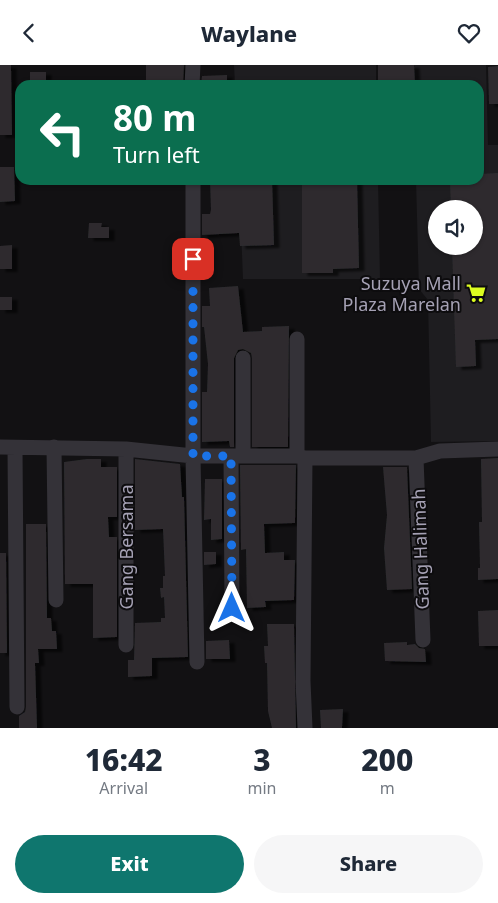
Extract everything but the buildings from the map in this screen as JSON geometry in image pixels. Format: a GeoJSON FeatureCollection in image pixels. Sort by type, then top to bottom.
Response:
{"type":"FeatureCollection","features":[{"type":"Feature","properties":{"kind":"street"},"geometry":{"type":"LineString","coordinates":[[192,80],[193,65]]}},
{"type":"Feature","properties":{"kind":"street"},"geometry":{"type":"LineString","coordinates":[[193,185],[193,456],[197,662]]}},
{"type":"Feature","properties":{"kind":"street"},"geometry":{"type":"LineString","coordinates":[[296,339],[301,457],[305,728]]}},
{"type":"Feature","properties":{"kind":"street"},"geometry":{"type":"LineString","coordinates":[[232,608],[237,456],[243,358]]}},
{"type":"Feature","properties":{"kind":"street"},"geometry":{"type":"LineString","coordinates":[[0,447],[126,449],[193,456],[416,458],[440,451],[498,449]]}},
{"type":"Feature","properties":{"kind":"street"},"geometry":{"type":"LineString","coordinates":[[15,447],[17,707]]}},
{"type":"Feature","properties":{"kind":"street"},"geometry":{"type":"LineString","coordinates":[[54,447],[56,599]]}},
{"type":"Feature","properties":{"kind":"street","name":"Gang Bersama"},"geometry":{"type":"LineString","coordinates":[[126,449],[126,645]]}},
{"type":"Feature","properties":{"kind":"street","name":"Gang Halimah"},"geometry":{"type":"LineString","coordinates":[[416,458],[423,640]]}},
{"type":"Feature","properties":{"kind":"shaded area"},"geometry":{"type":"Polygon","coordinates":[[[234,65],[376,65],[376,80],[235,80],[234,65]]]}},
{"type":"Feature","properties":{"kind":"shaded area"},"geometry":{"type":"Polygon","coordinates":[[[414,65],[486,65],[488,145],[498,145],[498,441],[431,442],[428,300],[419,289],[416,185],[484,185],[484,80],[414,80],[414,65]]]}},
{"type":"Feature","properties":{"kind":"shaded area"},"geometry":{"type":"Polygon","coordinates":[[[239,185],[378,185],[380,279],[243,279],[239,185]]]}},
{"type":"Feature","properties":{"kind":"place","name":"Suzuya Mall Plaza Marelan"},"geometry":{"type":"Point","coordinates":[476,293]}},
{"type":"Feature","properties":{"kind":"route"},"geometry":{"type":"LineString","coordinates":[[193,259],[193,456],[231,456],[232,608]]}}]}
